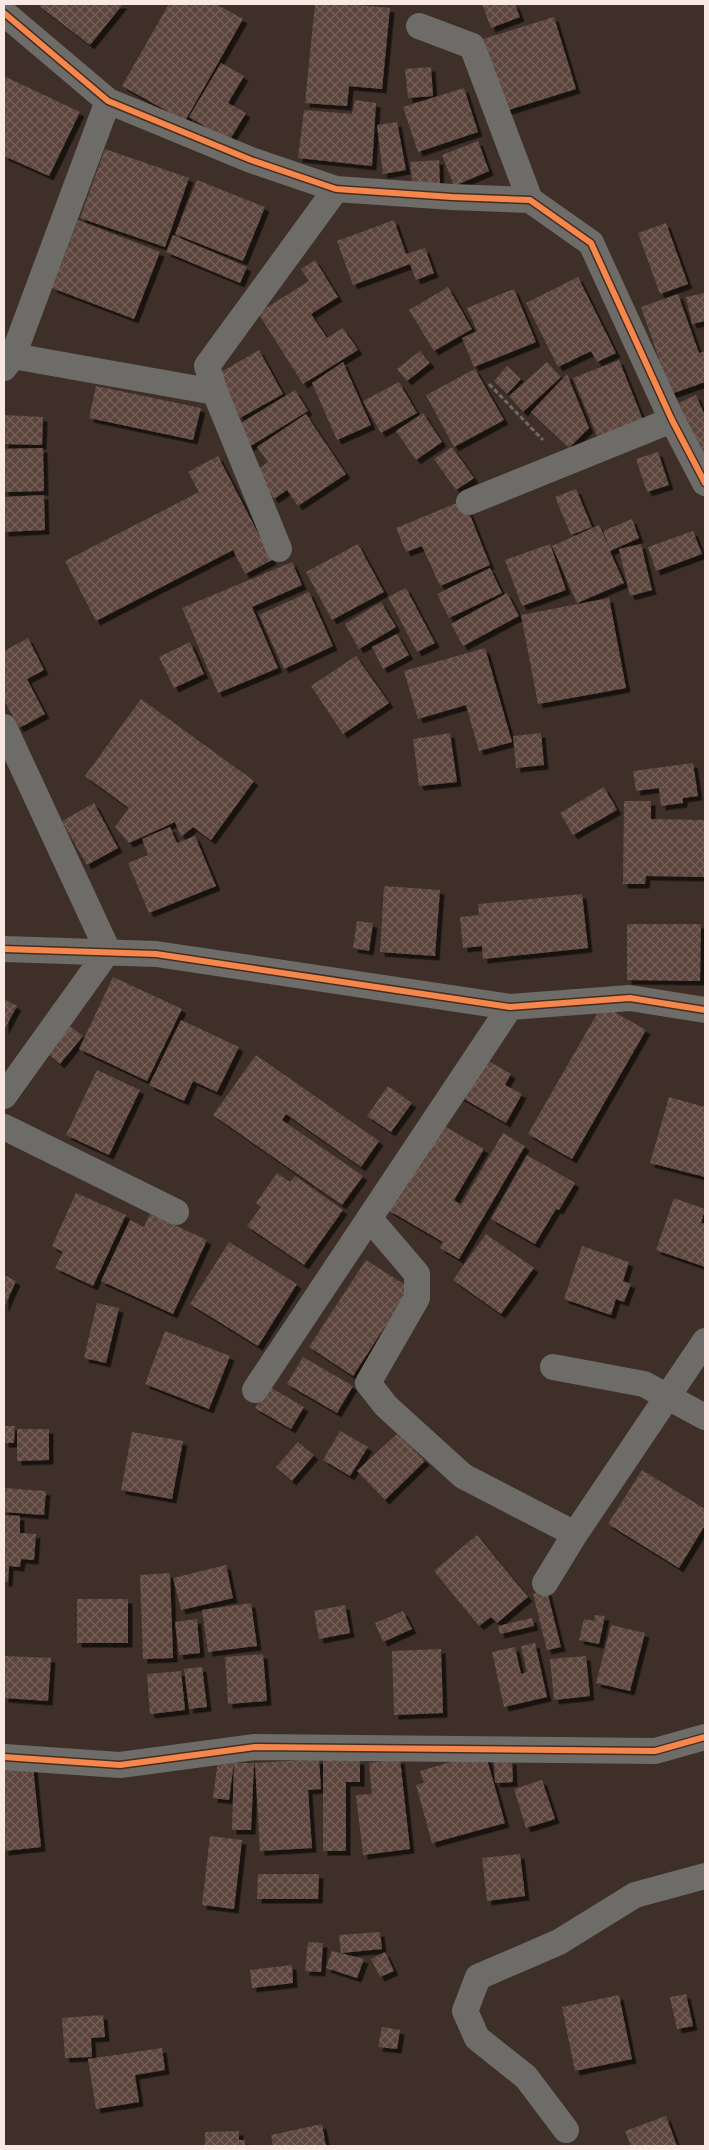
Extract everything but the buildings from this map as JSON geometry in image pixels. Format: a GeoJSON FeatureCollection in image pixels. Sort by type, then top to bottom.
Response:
{"type":"FeatureCollection","features":[{"type":"Feature","properties":{"kind":"street"},"geometry":{"type":"LineString","coordinates":[[4,14],[108,101],[251,160],[336,189],[530,200],[591,243],[672,420],[705,483]]}},
{"type":"Feature","properties":{"kind":"street"},"geometry":{"type":"LineString","coordinates":[[419,26],[472,46],[530,200]]}},
{"type":"Feature","properties":{"kind":"street"},"geometry":{"type":"LineString","coordinates":[[108,101],[8,362],[215,392]]}},
{"type":"Feature","properties":{"kind":"street"},"geometry":{"type":"LineString","coordinates":[[279,549],[215,392],[208,366],[336,189]]}},
{"type":"Feature","properties":{"kind":"street"},"geometry":{"type":"LineString","coordinates":[[469,502],[564,462],[672,420]]}},
{"type":"Feature","properties":{"kind":"street"},"geometry":{"type":"LineString","coordinates":[[4,727],[108,951]]}},
{"type":"Feature","properties":{"kind":"street"},"geometry":{"type":"LineString","coordinates":[[4,949],[156,954],[510,1007],[630,998],[705,1010]]}},
{"type":"Feature","properties":{"kind":"street"},"geometry":{"type":"LineString","coordinates":[[4,1096],[108,951]]}},
{"type":"Feature","properties":{"kind":"street"},"geometry":{"type":"LineString","coordinates":[[255,1390],[510,1007]]}},
{"type":"Feature","properties":{"kind":"street"},"geometry":{"type":"LineString","coordinates":[[4,1126],[176,1212]]}},
{"type":"Feature","properties":{"kind":"street"},"geometry":{"type":"LineString","coordinates":[[370,1219],[417,1274],[416,1298],[368,1383],[386,1406],[463,1476],[576,1534]]}},
{"type":"Feature","properties":{"kind":"street"},"geometry":{"type":"LineString","coordinates":[[545,1583],[705,1341]]}},
{"type":"Feature","properties":{"kind":"street"},"geometry":{"type":"LineString","coordinates":[[553,1367],[644,1384],[705,1417]]}},
{"type":"Feature","properties":{"kind":"street"},"geometry":{"type":"LineString","coordinates":[[4,1758],[120,1765],[255,1746],[654,1751],[705,1737]]}},
{"type":"Feature","properties":{"kind":"street"},"geometry":{"type":"LineString","coordinates":[[566,2130],[526,2077],[477,2038],[465,2011],[478,1977],[559,1942],[635,1895],[705,1876]]}},
{"type":"Feature","properties":{"kind":"path"},"geometry":{"type":"LineString","coordinates":[[489,384],[564,462]]}},
{"type":"Feature","properties":{"kind":"cycle path"},"geometry":{"type":"LineString","coordinates":[[4,13],[108,101],[251,160],[336,189],[530,200],[591,243],[672,420],[705,483]]}},
{"type":"Feature","properties":{"kind":"cycle path"},"geometry":{"type":"LineString","coordinates":[[4,949],[156,954],[510,1007],[630,998],[705,1010]]}},
{"type":"Feature","properties":{"kind":"cycle path"},"geometry":{"type":"LineString","coordinates":[[4,1757],[120,1765],[255,1747],[655,1751],[705,1737]]}}]}
